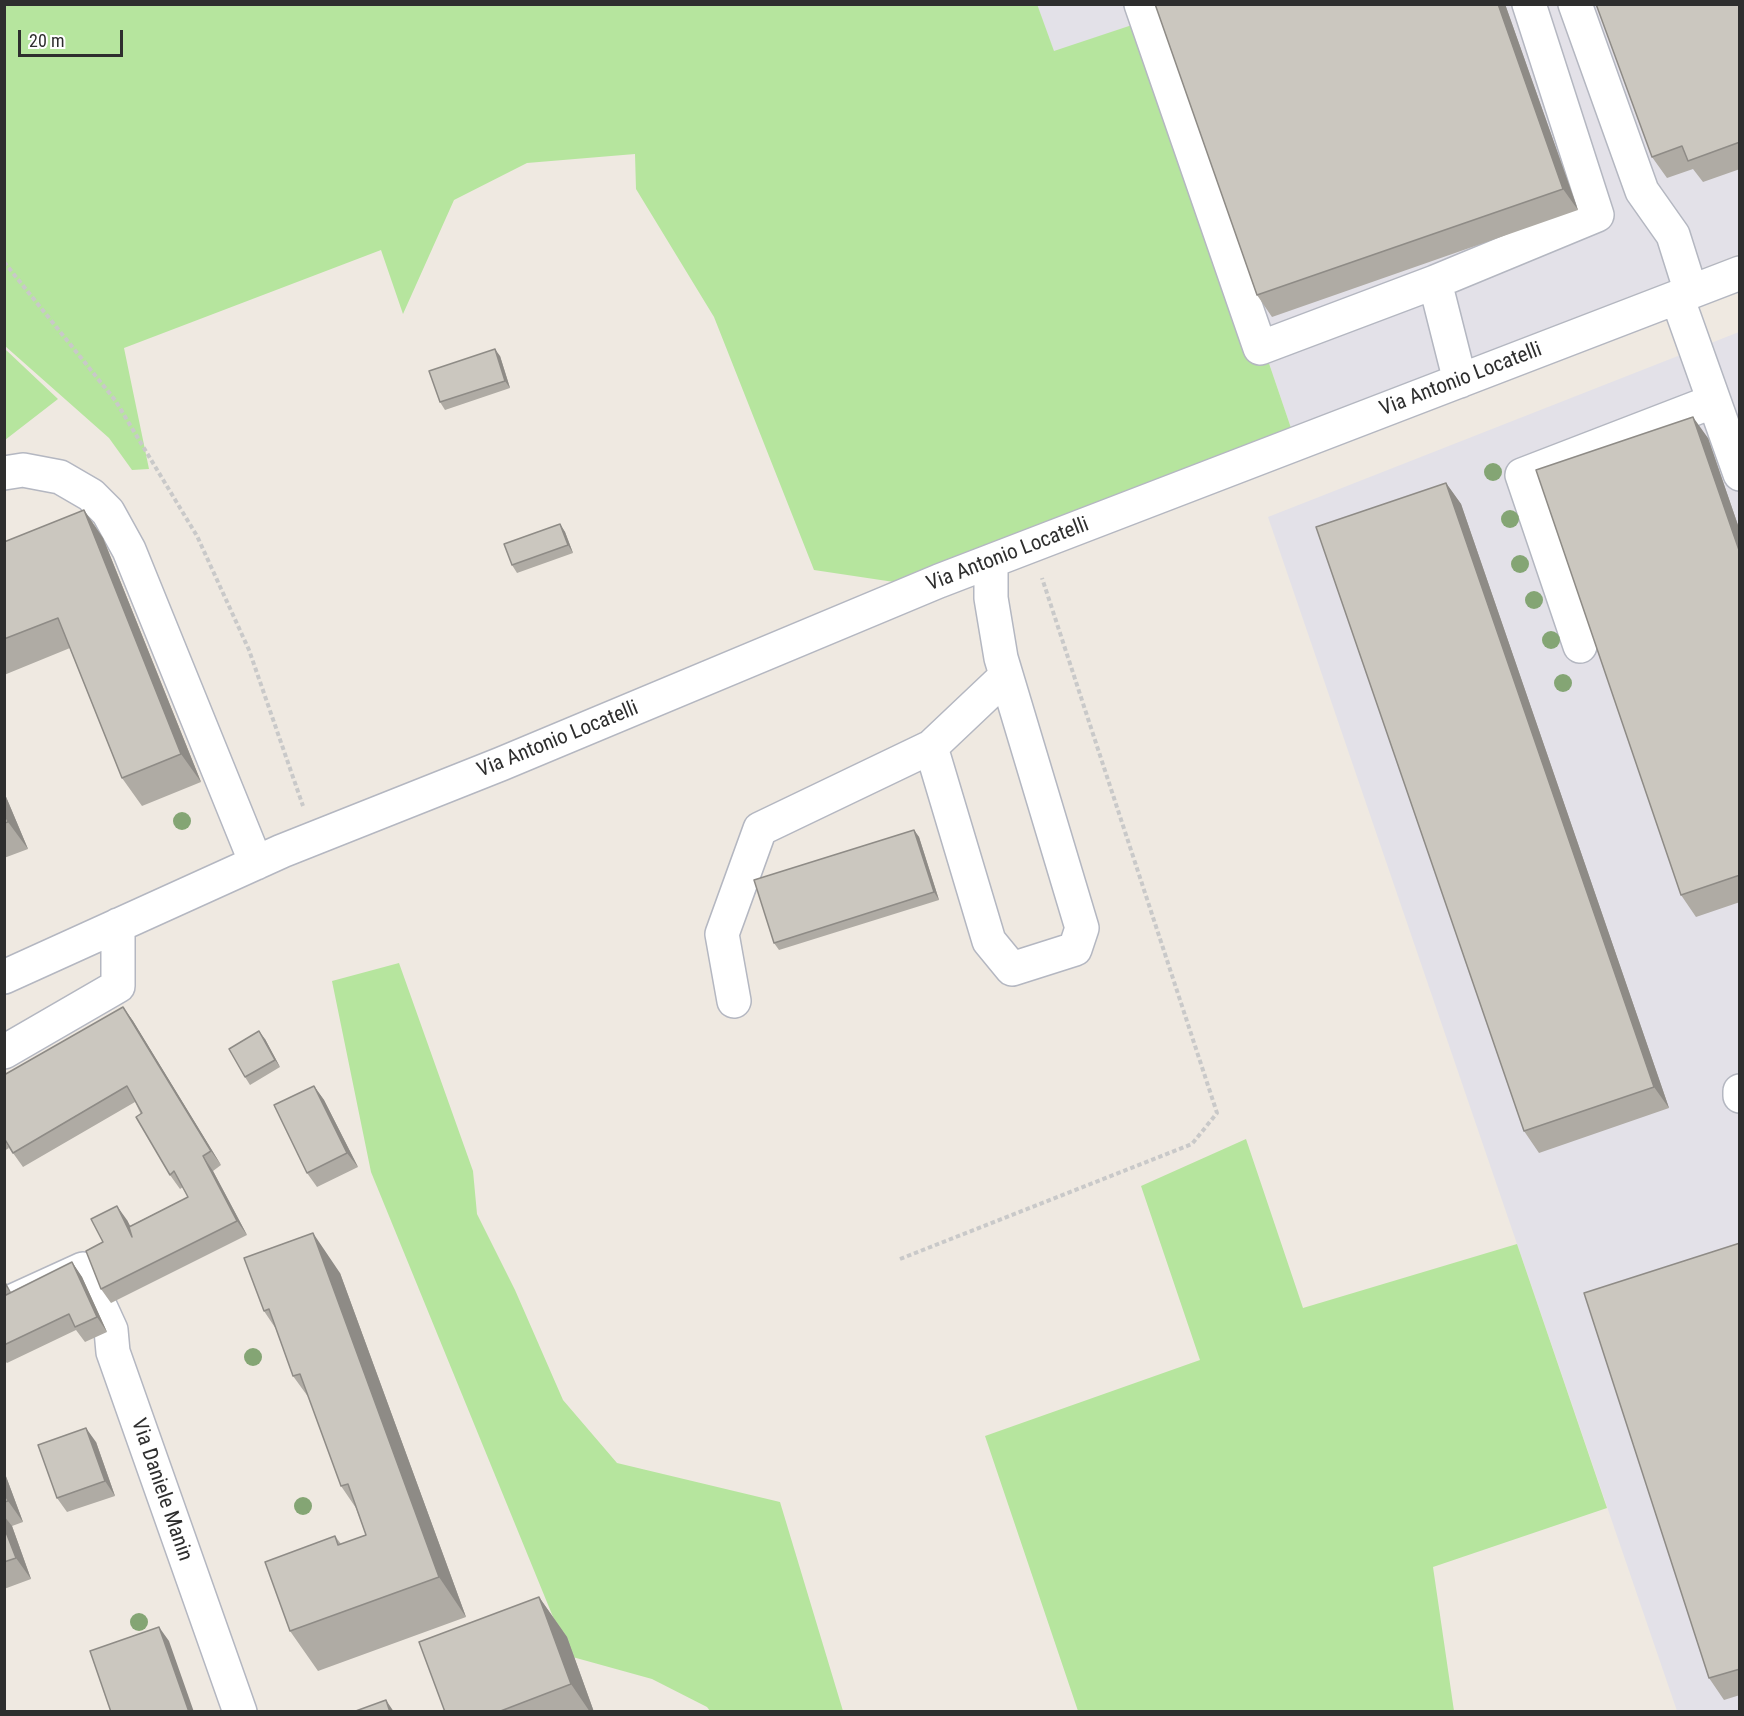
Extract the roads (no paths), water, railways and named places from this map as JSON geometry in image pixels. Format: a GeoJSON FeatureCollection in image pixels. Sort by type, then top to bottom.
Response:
{"type":"FeatureCollection","features":[{"type":"Feature","properties":{"kind":"street"},"geometry":{"type":"LineString","coordinates":[[1142,4],[1260,348],[1435,282],[1597,214],[1530,4]]}},
{"type":"Feature","properties":{"kind":"street"},"geometry":{"type":"LineString","coordinates":[[1575,4],[1642,191],[1673,235],[1684,294],[1714,401],[1740,474]]}},
{"type":"Feature","properties":{"kind":"street"},"geometry":{"type":"LineString","coordinates":[[1435,282],[1460,381]]}},
{"type":"Feature","properties":{"kind":"street","name":"Via Antonio Locatelli"},"geometry":{"type":"LineString","coordinates":[[4,977],[315,837],[501,764],[991,561],[1684,294],[1736,283]]}},
{"type":"Feature","properties":{"kind":"street"},"geometry":{"type":"LineString","coordinates":[[1580,646],[1522,475],[1714,401]]}},
{"type":"Feature","properties":{"kind":"street"},"geometry":{"type":"LineString","coordinates":[[4,473],[23,470],[60,477],[91,495],[108,512],[129,550],[269,857]]}},
{"type":"Feature","properties":{"kind":"street"},"geometry":{"type":"LineString","coordinates":[[931,747],[989,940],[1012,969],[1075,949],[1082,928],[1006,676],[991,598],[991,561]]}},
{"type":"Feature","properties":{"kind":"street"},"geometry":{"type":"LineString","coordinates":[[734,1001],[722,934],[760,829],[931,747],[1006,676]]}},
{"type":"Feature","properties":{"kind":"street"},"geometry":{"type":"LineString","coordinates":[[4,1052],[118,986],[118,925]]}},
{"type":"Feature","properties":{"kind":"street"},"geometry":{"type":"LineString","coordinates":[[1740,1091],[1740,1096]]}},
{"type":"Feature","properties":{"kind":"street","name":"Via Daniele Manin"},"geometry":{"type":"LineString","coordinates":[[4,1305],[83,1269],[111,1330],[113,1352],[240,1712]]}}]}
